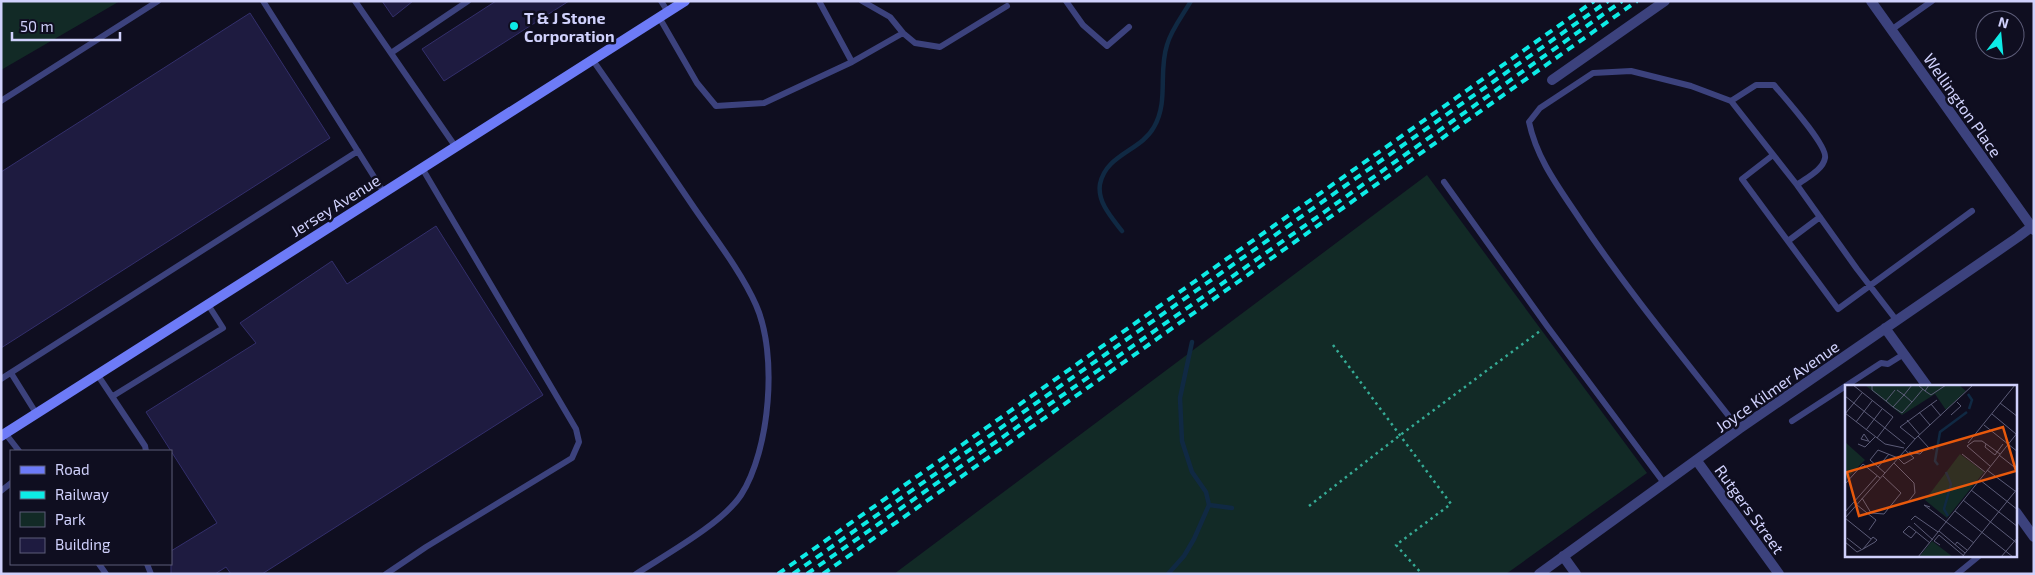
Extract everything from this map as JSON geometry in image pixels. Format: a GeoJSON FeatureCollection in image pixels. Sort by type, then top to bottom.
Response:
{"type":"FeatureCollection","features":[{"type":"Feature","properties":{"kind":"street","name":"Jersey Avenue"},"geometry":{"type":"LineString","coordinates":[[3,434],[685,1]]}},
{"type":"Feature","properties":{"kind":"street"},"geometry":{"type":"LineString","coordinates":[[1552,80],[1665,1]]}},
{"type":"Feature","properties":{"kind":"street","name":"Wellington Place"},"geometry":{"type":"LineString","coordinates":[[1871,1],[2033,227]]}},
{"type":"Feature","properties":{"kind":"street","name":"Joyce Kilmer Avenue"},"geometry":{"type":"LineString","coordinates":[[1539,574],[1664,483],[2033,227]]}},
{"type":"Feature","properties":{"kind":"street"},"geometry":{"type":"LineString","coordinates":[[1885,328],[1926,385]]}},
{"type":"Feature","properties":{"kind":"street","name":"Rutgers Street"},"geometry":{"type":"LineString","coordinates":[[1697,461],[1779,574]]}},
{"type":"Feature","properties":{"kind":"street"},"geometry":{"type":"LineString","coordinates":[[2020,525],[2034,537]]}},
{"type":"Feature","properties":{"kind":"street"},"geometry":{"type":"LineString","coordinates":[[1564,556],[1576,574]]}},
{"type":"Feature","properties":{"kind":"lane"},"geometry":{"type":"LineString","coordinates":[[1,101],[158,1]]}},
{"type":"Feature","properties":{"kind":"lane"},"geometry":{"type":"LineString","coordinates":[[262,1],[384,191]]}},
{"type":"Feature","properties":{"kind":"lane"},"geometry":{"type":"LineString","coordinates":[[355,1],[456,146]]}},
{"type":"Feature","properties":{"kind":"lane"},"geometry":{"type":"LineString","coordinates":[[391,53],[468,1]]}},
{"type":"Feature","properties":{"kind":"lane"},"geometry":{"type":"LineString","coordinates":[[661,1],[663,14],[697,83],[716,106],[764,103],[852,62],[903,33]]}},
{"type":"Feature","properties":{"kind":"lane"},"geometry":{"type":"LineString","coordinates":[[819,1],[852,62]]}},
{"type":"Feature","properties":{"kind":"lane"},"geometry":{"type":"LineString","coordinates":[[862,1],[890,17],[903,33],[915,43],[940,47],[1007,6]]}},
{"type":"Feature","properties":{"kind":"lane"},"geometry":{"type":"LineString","coordinates":[[1066,1],[1083,26],[1107,46],[1129,27]]}},
{"type":"Feature","properties":{"kind":"lane"},"geometry":{"type":"LineString","coordinates":[[1891,30],[1932,1]]}},
{"type":"Feature","properties":{"kind":"lane"},"geometry":{"type":"LineString","coordinates":[[592,60],[725,252],[756,305],[765,336],[768,367],[769,398],[764,431],[752,473],[741,496],[692,539],[636,574]]}},
{"type":"Feature","properties":{"kind":"lane"},"geometry":{"type":"LineString","coordinates":[[1740,430],[1640,305],[1544,165],[1533,139],[1529,122],[1540,108],[1593,74],[1631,71],[1691,86],[1731,101],[1897,321]]}},
{"type":"Feature","properties":{"kind":"lane"},"geometry":{"type":"LineString","coordinates":[[1731,101],[1756,85],[1774,85],[1806,124],[1824,148],[1826,157],[1822,166],[1796,185]]}},
{"type":"Feature","properties":{"kind":"lane"},"geometry":{"type":"LineString","coordinates":[[1,379],[358,151]]}},
{"type":"Feature","properties":{"kind":"lane"},"geometry":{"type":"LineString","coordinates":[[1773,155],[1742,179],[1838,309],[1972,211]]}},
{"type":"Feature","properties":{"kind":"lane"},"geometry":{"type":"LineString","coordinates":[[386,574],[426,547],[572,458],[580,442],[576,429],[422,168]]}},
{"type":"Feature","properties":{"kind":"lane"},"geometry":{"type":"LineString","coordinates":[[1444,182],[1547,326],[1664,483]]}},
{"type":"Feature","properties":{"kind":"lane"},"geometry":{"type":"LineString","coordinates":[[1788,241],[1820,217]]}},
{"type":"Feature","properties":{"kind":"lane"},"geometry":{"type":"LineString","coordinates":[[113,396],[223,328],[207,304]]}},
{"type":"Feature","properties":{"kind":"lane"},"geometry":{"type":"LineString","coordinates":[[1847,385],[1881,363],[1888,364],[1904,354]]}},
{"type":"Feature","properties":{"kind":"lane"},"geometry":{"type":"LineString","coordinates":[[11,373],[36,413]]}},
{"type":"Feature","properties":{"kind":"lane"},"geometry":{"type":"LineString","coordinates":[[98,374],[146,450]]}},
{"type":"Feature","properties":{"kind":"lane"},"geometry":{"type":"LineString","coordinates":[[1792,420],[1845,386]]}},
{"type":"Feature","properties":{"kind":"lane"},"geometry":{"type":"LineString","coordinates":[[3,434],[18,450]]}},
{"type":"Feature","properties":{"kind":"lane"},"geometry":{"type":"LineString","coordinates":[[1957,574],[1977,558]]}},
{"type":"Feature","properties":{"kind":"path"},"geometry":{"type":"LineString","coordinates":[[1309,506],[1399,436],[1547,326]]}},
{"type":"Feature","properties":{"kind":"path"},"geometry":{"type":"LineString","coordinates":[[1333,345],[1451,504],[1396,545],[1422,574]]}},
{"type":"Feature","properties":{"kind":"green space"},"geometry":{"type":"Polygon","coordinates":[[[1,1],[120,1],[1,70],[1,1]]]}},
{"type":"Feature","properties":{"kind":"green space"},"geometry":{"type":"Polygon","coordinates":[[[1427,175],[1647,473],[1506,574],[894,574],[1427,175]]]}},
{"type":"Feature","properties":{"kind":"building"},"geometry":{"type":"Polygon","coordinates":[[[382,1],[413,1],[393,17],[382,1]]]}},
{"type":"Feature","properties":{"kind":"building"},"geometry":{"type":"Polygon","coordinates":[[[496,1],[569,1],[444,81],[422,49],[496,1]]]}},
{"type":"Feature","properties":{"kind":"building"},"geometry":{"type":"Polygon","coordinates":[[[250,13],[330,138],[1,348],[1,172],[250,13]]]}},
{"type":"Feature","properties":{"kind":"building"},"geometry":{"type":"Polygon","coordinates":[[[436,226],[543,395],[262,574],[231,574],[226,567],[215,574],[171,574],[172,550],[217,523],[146,412],[256,343],[240,323],[332,261],[347,284],[436,226]]]}},
{"type":"Feature","properties":{"kind":"waterway"},"geometry":{"type":"LineString","coordinates":[[1122,231],[1103,203],[1100,184],[1109,166],[1141,142],[1154,127],[1161,107],[1164,55],[1174,28],[1191,1]]}},
{"type":"Feature","properties":{"kind":"waterway"},"geometry":{"type":"LineString","coordinates":[[1168,574],[1184,556],[1209,505],[1206,492],[1192,472],[1182,441],[1180,398],[1192,342]]}},
{"type":"Feature","properties":{"kind":"waterway"},"geometry":{"type":"LineString","coordinates":[[1209,505],[1232,508]]}},
{"type":"Feature","properties":{"kind":"railway"},"geometry":{"type":"LineString","coordinates":[[778,574],[1594,1]]}},
{"type":"Feature","properties":{"kind":"railway"},"geometry":{"type":"LineString","coordinates":[[793,574],[1608,1]]}},
{"type":"Feature","properties":{"kind":"railway"},"geometry":{"type":"LineString","coordinates":[[807,574],[1622,1]]}},
{"type":"Feature","properties":{"kind":"railway"},"geometry":{"type":"LineString","coordinates":[[823,574],[1637,1]]}},
{"type":"Feature","properties":{"kind":"place","name":"T & J Stone Corporation"},"geometry":{"type":"Point","coordinates":[514,26]}}]}
